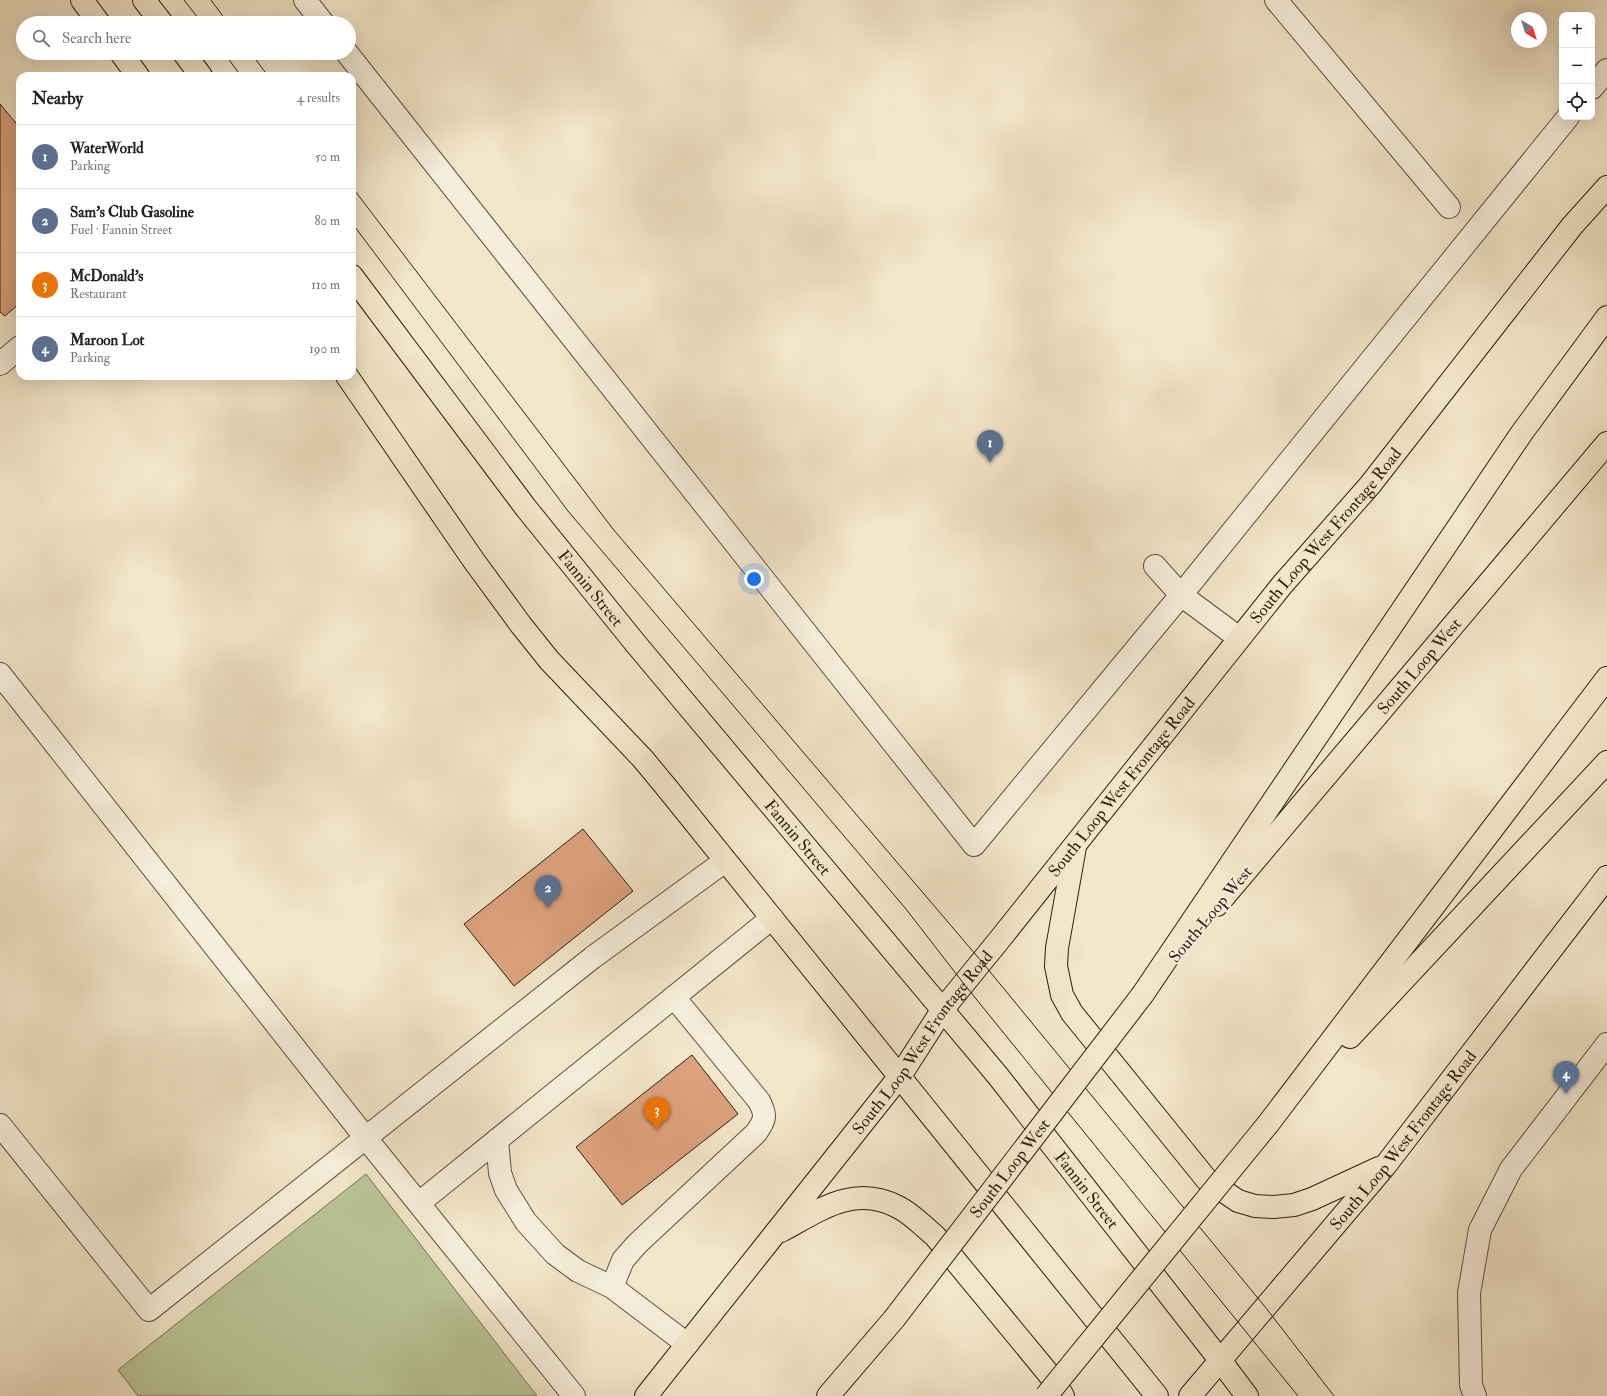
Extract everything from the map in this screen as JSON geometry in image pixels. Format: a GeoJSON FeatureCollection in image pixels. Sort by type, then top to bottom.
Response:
{"type":"FeatureCollection","features":[{"type":"Feature","properties":{"kind":"main road"},"geometry":{"type":"LineString","coordinates":[[82,0],[94,16]]}},
{"type":"Feature","properties":{"kind":"main road"},"geometry":{"type":"LineString","coordinates":[[144,0],[157,16]]}},
{"type":"Feature","properties":{"kind":"main road"},"geometry":{"type":"LineString","coordinates":[[126,60],[135,72]]}},
{"type":"Feature","properties":{"kind":"main road"},"geometry":{"type":"LineString","coordinates":[[189,60],[199,72]]}},
{"type":"Feature","properties":{"kind":"main road","name":"South Loop West Frontage Road"},"geometry":{"type":"LineString","coordinates":[[646,1396],[773,1234],[900,1076],[943,1009],[1282,585],[1370,485],[1572,226],[1607,187]]}},
{"type":"Feature","properties":{"kind":"main road","name":"Fannin Street"},"geometry":{"type":"LineString","coordinates":[[356,281],[526,508],[561,552],[636,644],[1003,1082],[1247,1396]]}},
{"type":"Feature","properties":{"kind":"main road"},"geometry":{"type":"LineString","coordinates":[[1143,994],[1521,434],[1607,317]]}},
{"type":"Feature","properties":{"kind":"main road"},"geometry":{"type":"LineString","coordinates":[[350,380],[474,561],[521,625],[549,660],[643,759],[1157,1396]]}},
{"type":"Feature","properties":{"kind":"main road","name":"South Loop West"},"geometry":{"type":"LineString","coordinates":[[828,1396],[894,1319],[1143,994],[1607,443]]}},
{"type":"Feature","properties":{"kind":"main road"},"geometry":{"type":"LineString","coordinates":[[1046,1396],[1268,1124],[1607,678]]}},
{"type":"Feature","properties":{"kind":"main road"},"geometry":{"type":"LineString","coordinates":[[1268,1124],[1607,762]]}},
{"type":"Feature","properties":{"kind":"main road"},"geometry":{"type":"LineString","coordinates":[[1076,843],[1057,948],[1056,966],[1062,995],[1072,1013],[1207,1180],[1238,1201],[1254,1206],[1274,1207],[1294,1205],[1312,1199],[1385,1166]]}},
{"type":"Feature","properties":{"kind":"main road","name":"South Loop West Frontage Road"},"geometry":{"type":"LineString","coordinates":[[1190,1396],[1385,1166],[1607,878]]}},
{"type":"Feature","properties":{"kind":"main road"},"geometry":{"type":"LineString","coordinates":[[773,1234],[837,1201],[868,1197],[898,1207],[913,1217],[935,1236],[1052,1378],[1063,1396]]}},
{"type":"Feature","properties":{"kind":"lane"},"geometry":{"type":"LineString","coordinates":[[305,0],[318,16]]}},
{"type":"Feature","properties":{"kind":"lane"},"geometry":{"type":"LineString","coordinates":[[1276,0],[1449,207]]}},
{"type":"Feature","properties":{"kind":"lane"},"geometry":{"type":"LineString","coordinates":[[353,60],[974,845],[1181,595],[1566,120]]}},
{"type":"Feature","properties":{"kind":"lane"},"geometry":{"type":"LineString","coordinates":[[1595,84],[1607,70]]}},
{"type":"Feature","properties":{"kind":"lane"},"geometry":{"type":"LineString","coordinates":[[0,364],[16,350]]}},
{"type":"Feature","properties":{"kind":"lane"},"geometry":{"type":"LineString","coordinates":[[1155,566],[1181,595],[1239,638]]}},
{"type":"Feature","properties":{"kind":"lane"},"geometry":{"type":"LineString","coordinates":[[0,674],[365,1136],[574,1396]]}},
{"type":"Feature","properties":{"kind":"lane"},"geometry":{"type":"LineString","coordinates":[[0,1125],[149,1310],[365,1136],[592,958],[725,861]]}},
{"type":"Feature","properties":{"kind":"lane"},"geometry":{"type":"LineString","coordinates":[[419,1203],[772,918]]}},
{"type":"Feature","properties":{"kind":"lane"},"geometry":{"type":"LineString","coordinates":[[612,1287],[623,1260],[637,1244],[756,1133],[764,1118],[764,1110],[759,1101],[674,997]]}},
{"type":"Feature","properties":{"kind":"lane"},"geometry":{"type":"LineString","coordinates":[[1475,1396],[1471,1385],[1469,1293],[1480,1230],[1510,1169],[1607,1044]]}},
{"type":"Feature","properties":{"kind":"lane"},"geometry":{"type":"LineString","coordinates":[[497,1140],[500,1174],[506,1190],[526,1222],[555,1254],[578,1271],[612,1287],[687,1344]]}},
{"type":"Feature","properties":{"kind":"green space"},"geometry":{"type":"Polygon","coordinates":[[[366,1174],[537,1396],[138,1396],[118,1370],[366,1174]]]}},
{"type":"Feature","properties":{"kind":"building"},"geometry":{"type":"Polygon","coordinates":[[[0,104],[16,123],[16,306],[5,316],[0,312],[0,104]]]}},
{"type":"Feature","properties":{"kind":"building"},"geometry":{"type":"Polygon","coordinates":[[[583,829],[633,891],[514,986],[464,924],[583,829]]]}},
{"type":"Feature","properties":{"kind":"building"},"geometry":{"type":"Polygon","coordinates":[[[692,1055],[738,1114],[622,1205],[576,1147],[692,1055]]]}},
{"type":"Feature","properties":{"kind":"tram line"},"geometry":{"type":"LineString","coordinates":[[184,0],[197,16]]}},
{"type":"Feature","properties":{"kind":"tram line"},"geometry":{"type":"LineString","coordinates":[[211,0],[223,16]]}},
{"type":"Feature","properties":{"kind":"tram line"},"geometry":{"type":"LineString","coordinates":[[229,60],[238,72]]}},
{"type":"Feature","properties":{"kind":"tram line"},"geometry":{"type":"LineString","coordinates":[[256,60],[265,72]]}},
{"type":"Feature","properties":{"kind":"tram line"},"geometry":{"type":"LineString","coordinates":[[356,192],[613,529],[982,962],[1266,1308],[1334,1396]]}},
{"type":"Feature","properties":{"kind":"tram line"},"geometry":{"type":"LineString","coordinates":[[356,228],[568,511],[906,909],[964,984],[1298,1396]]}},
{"type":"Feature","properties":{"kind":"place","name":"WaterWorld"},"geometry":{"type":"Point","coordinates":[990,463]}},
{"type":"Feature","properties":{"kind":"place","name":"Sam's Club Gasoline"},"geometry":{"type":"Point","coordinates":[548,908]}},
{"type":"Feature","properties":{"kind":"place","name":"Maroon Lot"},"geometry":{"type":"Point","coordinates":[1566,1094]}},
{"type":"Feature","properties":{"kind":"place","name":"McDonald's"},"geometry":{"type":"Point","coordinates":[657,1130]}}]}
